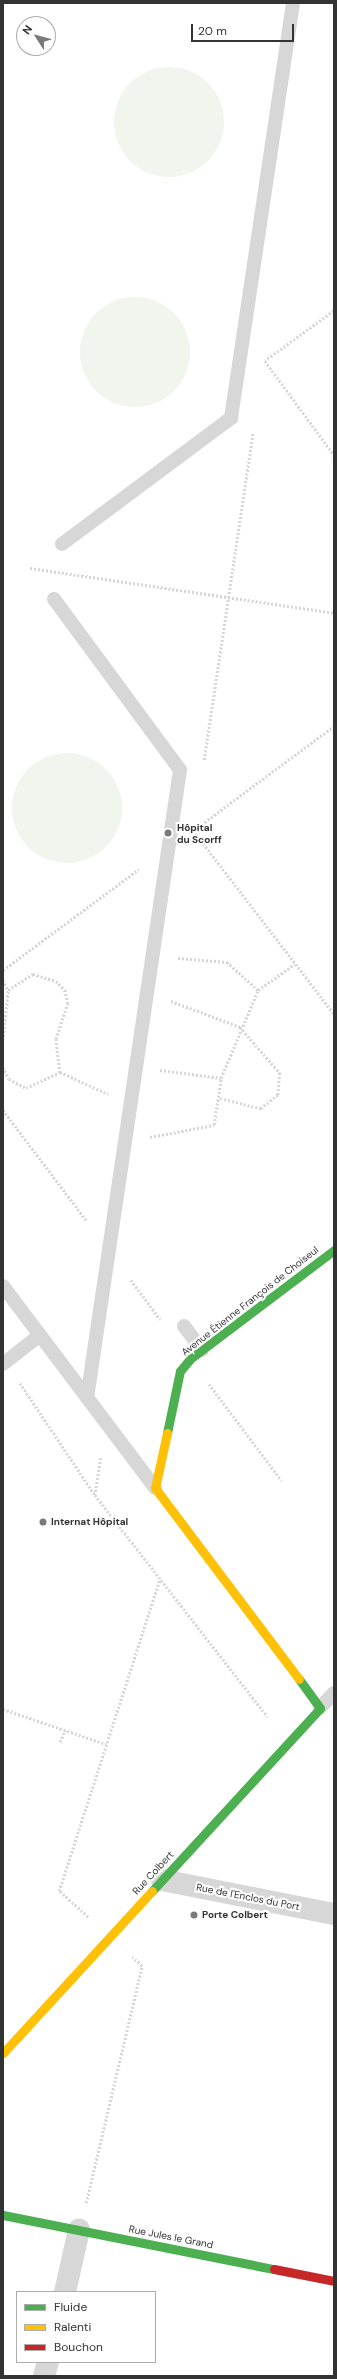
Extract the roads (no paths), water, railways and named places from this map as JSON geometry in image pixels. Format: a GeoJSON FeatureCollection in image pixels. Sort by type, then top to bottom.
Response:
{"type":"FeatureCollection","features":[{"type":"Feature","properties":{"kind":"street","name":"Avenue Étienne François de Choiseul"},"geometry":{"type":"LineString","coordinates":[[155,1488],[180,1371],[190,1359],[334,1250]]}},
{"type":"Feature","properties":{"kind":"street"},"geometry":{"type":"LineString","coordinates":[[155,1488],[320,1708]]}},
{"type":"Feature","properties":{"kind":"street","name":"Rue Colbert"},"geometry":{"type":"LineString","coordinates":[[3,2053],[320,1708]]}},
{"type":"Feature","properties":{"kind":"street","name":"Rue de l'Enclos du Port"},"geometry":{"type":"LineString","coordinates":[[162,1880],[334,1914]]}},
{"type":"Feature","properties":{"kind":"street","name":"Rue Jules le Grand"},"geometry":{"type":"LineString","coordinates":[[3,2215],[334,2281]]}},
{"type":"Feature","properties":{"kind":"street"},"geometry":{"type":"LineString","coordinates":[[65,2291],[79,2230]]}},
{"type":"Feature","properties":{"kind":"street"},"geometry":{"type":"LineString","coordinates":[[44,2376],[48,2363]]}},
{"type":"Feature","properties":{"kind":"lane"},"geometry":{"type":"LineString","coordinates":[[62,544],[231,418],[293,3]]}},
{"type":"Feature","properties":{"kind":"lane"},"geometry":{"type":"LineString","coordinates":[[54,599],[180,770],[88,1398]]}},
{"type":"Feature","properties":{"kind":"lane"},"geometry":{"type":"LineString","coordinates":[[3,1286],[155,1488]]}},
{"type":"Feature","properties":{"kind":"lane"},"geometry":{"type":"LineString","coordinates":[[184,1326],[202,1350]]}},
{"type":"Feature","properties":{"kind":"lane"},"geometry":{"type":"LineString","coordinates":[[5,1363],[40,1335]]}},
{"type":"Feature","properties":{"kind":"lane"},"geometry":{"type":"LineString","coordinates":[[320,1708],[334,1693]]}},
{"type":"Feature","properties":{"kind":"place","name":"Hôpital du Scorff"},"geometry":{"type":"Point","coordinates":[168,833]}},
{"type":"Feature","properties":{"kind":"place","name":"Internat Hôpital"},"geometry":{"type":"Point","coordinates":[43,1522]}},
{"type":"Feature","properties":{"kind":"place","name":"Porte Colbert"},"geometry":{"type":"Point","coordinates":[194,1915]}}]}
